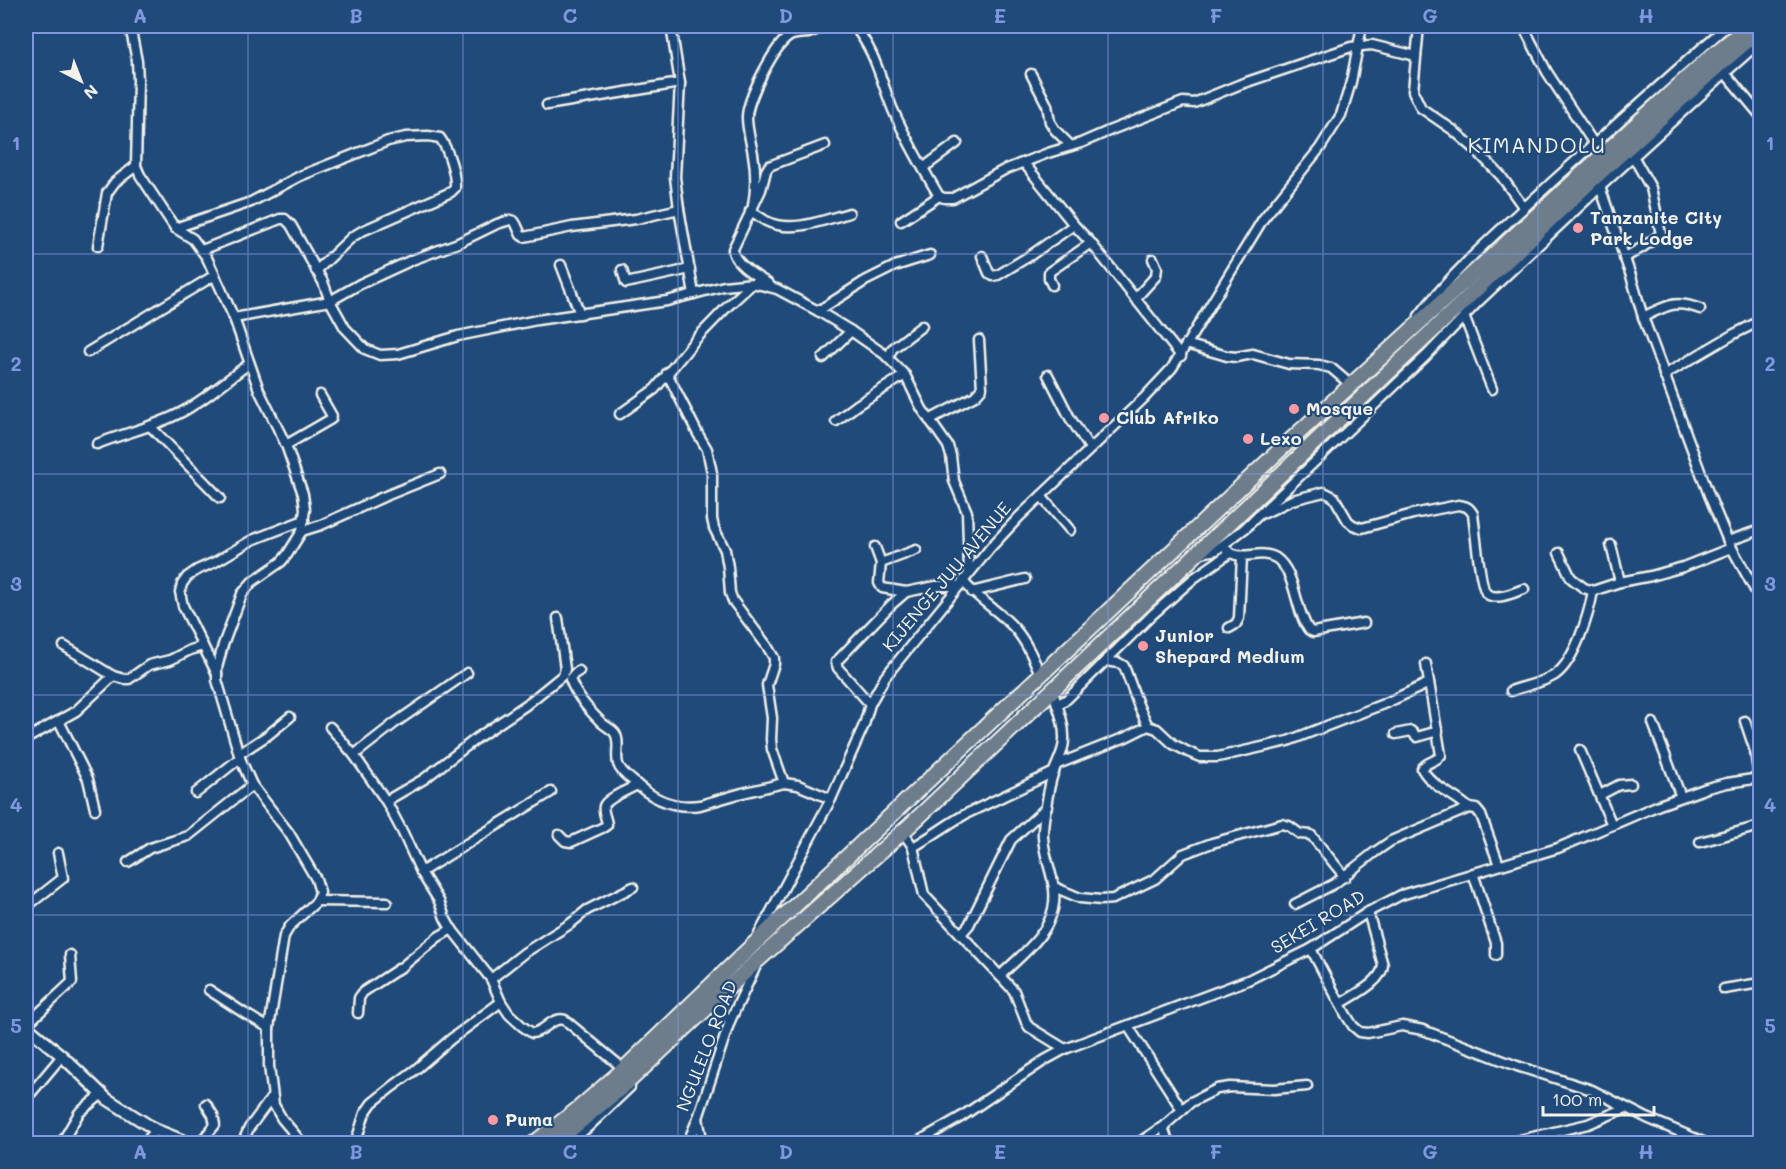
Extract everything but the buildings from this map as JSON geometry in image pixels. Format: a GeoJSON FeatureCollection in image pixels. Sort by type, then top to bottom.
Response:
{"type":"FeatureCollection","features":[{"type":"Feature","properties":{"kind":"highway"},"geometry":{"type":"LineString","coordinates":[[533,1143],[578,1109],[624,1069],[753,945],[1351,385],[1701,66],[1749,26]]}},
{"type":"Feature","properties":{"kind":"highway"},"geometry":{"type":"LineString","coordinates":[[553,1143],[628,1082],[758,960],[905,830],[1595,177],[1761,30]]}},
{"type":"Feature","properties":{"kind":"highway"},"geometry":{"type":"LineString","coordinates":[[895,812],[905,830]]}},
{"type":"Feature","properties":{"kind":"highway"},"geometry":{"type":"LineString","coordinates":[[858,847],[869,862]]}},
{"type":"Feature","properties":{"kind":"street"},"geometry":{"type":"LineString","coordinates":[[130,26],[138,80],[136,166],[175,228],[194,239],[215,275],[234,318],[259,390],[286,445],[303,494],[305,509],[302,531],[281,562],[252,582],[242,594],[223,645],[217,674],[240,756],[252,785],[289,833],[316,879],[320,892],[318,901],[295,921],[284,936],[269,1028],[272,1097],[277,1112],[303,1143]]}},
{"type":"Feature","properties":{"kind":"street"},"geometry":{"type":"LineString","coordinates":[[671,26],[680,83],[675,170],[679,209],[694,294]]}},
{"type":"Feature","properties":{"kind":"street"},"geometry":{"type":"LineString","coordinates":[[752,208],[755,180],[747,117],[749,104],[766,67],[782,43],[795,34],[810,32],[825,26]]}},
{"type":"Feature","properties":{"kind":"street"},"geometry":{"type":"LineString","coordinates":[[854,26],[873,54],[892,108],[923,168],[939,196],[944,198],[953,198],[1004,170],[1081,143],[1184,102],[1194,103],[1241,84],[1359,45],[1372,45],[1416,56]]}},
{"type":"Feature","properties":{"kind":"street","name":"KIJENGE JUU AVENUE"},"geometry":{"type":"LineString","coordinates":[[753,945],[831,799],[864,725],[870,704],[891,670],[1019,517],[1161,381],[1181,356],[1186,344],[1263,219],[1304,169],[1341,115],[1346,102],[1362,26]]}},
{"type":"Feature","properties":{"kind":"street"},"geometry":{"type":"LineString","coordinates":[[1419,26],[1413,91],[1421,108],[1453,130],[1475,149],[1501,176],[1524,208]]}},
{"type":"Feature","properties":{"kind":"street"},"geometry":{"type":"LineString","coordinates":[[1523,26],[1547,72],[1594,144]]}},
{"type":"Feature","properties":{"kind":"street"},"geometry":{"type":"LineString","coordinates":[[1400,340],[1437,292],[1524,208],[1727,26]]}},
{"type":"Feature","properties":{"kind":"street"},"geometry":{"type":"LineString","coordinates":[[1058,705],[1226,549],[1245,528],[1426,356],[1464,316],[1600,187],[1761,42]]}},
{"type":"Feature","properties":{"kind":"street"},"geometry":{"type":"LineString","coordinates":[[1725,73],[1761,114]]}},
{"type":"Feature","properties":{"kind":"street"},"geometry":{"type":"LineString","coordinates":[[1031,74],[1047,105],[1050,122],[1071,146]]}},
{"type":"Feature","properties":{"kind":"street"},"geometry":{"type":"LineString","coordinates":[[546,105],[680,83]]}},
{"type":"Feature","properties":{"kind":"street"},"geometry":{"type":"LineString","coordinates":[[175,228],[251,202],[300,176],[388,141],[406,137],[440,138],[454,174],[455,188],[451,192],[362,231],[352,237],[316,271]]}},
{"type":"Feature","properties":{"kind":"street"},"geometry":{"type":"LineString","coordinates":[[923,168],[957,143]]}},
{"type":"Feature","properties":{"kind":"street"},"geometry":{"type":"LineString","coordinates":[[825,145],[771,165],[766,171],[761,190],[732,253],[753,274],[851,331],[889,358],[905,375],[928,420],[942,434],[951,456],[954,481],[967,512],[964,581],[972,592],[1016,630],[1028,648],[1041,676]]}},
{"type":"Feature","properties":{"kind":"street"},"geometry":{"type":"LineString","coordinates":[[1624,258],[1661,234],[1651,188],[1633,156]]}},
{"type":"Feature","properties":{"kind":"street"},"geometry":{"type":"LineString","coordinates":[[1024,163],[1181,356]]}},
{"type":"Feature","properties":{"kind":"street"},"geometry":{"type":"LineString","coordinates":[[98,246],[107,193],[115,182],[136,166]]}},
{"type":"Feature","properties":{"kind":"street"},"geometry":{"type":"LineString","coordinates":[[1600,187],[1643,317],[1709,495],[1730,544],[1761,599]]}},
{"type":"Feature","properties":{"kind":"street"},"geometry":{"type":"LineString","coordinates":[[901,221],[939,196]]}},
{"type":"Feature","properties":{"kind":"street"},"geometry":{"type":"LineString","coordinates":[[752,208],[766,222],[792,227],[849,213]]}},
{"type":"Feature","properties":{"kind":"street"},"geometry":{"type":"LineString","coordinates":[[234,318],[330,301],[412,260],[510,220],[516,224],[524,237],[572,227],[636,219],[679,209]]}},
{"type":"Feature","properties":{"kind":"street"},"geometry":{"type":"LineString","coordinates":[[202,250],[285,219],[291,225],[323,282],[330,301],[345,328],[365,348],[380,355],[398,354],[458,336],[580,314],[647,305],[724,286],[753,283],[777,289]]}},
{"type":"Feature","properties":{"kind":"street"},"geometry":{"type":"LineString","coordinates":[[981,256],[989,273],[993,276],[998,275],[1074,225]]}},
{"type":"Feature","properties":{"kind":"street"},"geometry":{"type":"LineString","coordinates":[[1052,285],[1049,272],[1091,243]]}},
{"type":"Feature","properties":{"kind":"street"},"geometry":{"type":"LineString","coordinates":[[818,311],[872,277],[895,266],[930,255]]}},
{"type":"Feature","properties":{"kind":"street"},"geometry":{"type":"LineString","coordinates":[[1135,299],[1156,276],[1157,268],[1153,259]]}},
{"type":"Feature","properties":{"kind":"street"},"geometry":{"type":"LineString","coordinates":[[561,265],[580,314]]}},
{"type":"Feature","properties":{"kind":"street"},"geometry":{"type":"LineString","coordinates":[[622,270],[626,283],[690,269]]}},
{"type":"Feature","properties":{"kind":"street"},"geometry":{"type":"LineString","coordinates":[[88,352],[215,275]]}},
{"type":"Feature","properties":{"kind":"street"},"geometry":{"type":"LineString","coordinates":[[620,414],[655,389],[710,323],[753,283]]}},
{"type":"Feature","properties":{"kind":"street"},"geometry":{"type":"LineString","coordinates":[[1643,317],[1672,304],[1682,303],[1700,309]]}},
{"type":"Feature","properties":{"kind":"street"},"geometry":{"type":"LineString","coordinates":[[1464,316],[1492,389]]}},
{"type":"Feature","properties":{"kind":"street"},"geometry":{"type":"LineString","coordinates":[[1664,375],[1761,321]]}},
{"type":"Feature","properties":{"kind":"street"},"geometry":{"type":"LineString","coordinates":[[889,358],[892,349],[922,326]]}},
{"type":"Feature","properties":{"kind":"street"},"geometry":{"type":"LineString","coordinates":[[823,358],[851,331]]}},
{"type":"Feature","properties":{"kind":"street"},"geometry":{"type":"LineString","coordinates":[[928,420],[975,396],[982,388],[979,340]]}},
{"type":"Feature","properties":{"kind":"street"},"geometry":{"type":"LineString","coordinates":[[1186,344],[1236,357],[1253,354],[1289,364],[1319,365],[1331,368],[1351,385]]}},
{"type":"Feature","properties":{"kind":"street"},"geometry":{"type":"LineString","coordinates":[[96,444],[150,426],[190,408],[249,364]]}},
{"type":"Feature","properties":{"kind":"street"},"geometry":{"type":"LineString","coordinates":[[667,373],[707,449],[712,473],[712,519],[725,550],[733,601],[774,658],[767,685],[772,718],[771,739],[784,783]]}},
{"type":"Feature","properties":{"kind":"street"},"geometry":{"type":"LineString","coordinates":[[836,421],[905,375]]}},
{"type":"Feature","properties":{"kind":"street"},"geometry":{"type":"LineString","coordinates":[[1048,375],[1070,418],[1090,448]]}},
{"type":"Feature","properties":{"kind":"street"},"geometry":{"type":"LineString","coordinates":[[286,445],[332,419],[320,395]]}},
{"type":"Feature","properties":{"kind":"street"},"geometry":{"type":"LineString","coordinates":[[150,426],[220,498]]}},
{"type":"Feature","properties":{"kind":"street"},"geometry":{"type":"LineString","coordinates":[[302,531],[440,474]]}},
{"type":"Feature","properties":{"kind":"street"},"geometry":{"type":"LineString","coordinates":[[1245,528],[1279,505],[1324,492],[1334,497],[1348,521],[1362,528],[1413,514],[1458,505],[1465,506],[1473,514],[1481,580],[1485,592],[1490,596],[1498,597],[1524,589]]}},
{"type":"Feature","properties":{"kind":"street"},"geometry":{"type":"LineString","coordinates":[[1041,496],[1070,530]]}},
{"type":"Feature","properties":{"kind":"street"},"geometry":{"type":"LineString","coordinates":[[217,674],[193,627],[182,599],[180,592],[187,577],[252,540],[304,520]]}},
{"type":"Feature","properties":{"kind":"street"},"geometry":{"type":"LineString","coordinates":[[1559,553],[1571,578],[1584,588],[1593,591],[1690,564],[1761,530]]}},
{"type":"Feature","properties":{"kind":"street"},"geometry":{"type":"LineString","coordinates":[[1611,545],[1620,582]]}},
{"type":"Feature","properties":{"kind":"street"},"geometry":{"type":"LineString","coordinates":[[875,547],[881,563],[880,586],[906,592],[964,581]]}},
{"type":"Feature","properties":{"kind":"street"},"geometry":{"type":"LineString","coordinates":[[1197,554],[1226,549],[1242,556],[1264,554],[1275,558],[1289,577],[1304,622],[1309,630],[1320,631],[1364,623]]}},
{"type":"Feature","properties":{"kind":"street"},"geometry":{"type":"LineString","coordinates":[[881,563],[916,550]]}},
{"type":"Feature","properties":{"kind":"street"},"geometry":{"type":"LineString","coordinates":[[1229,628],[1236,624],[1239,618],[1242,556]]}},
{"type":"Feature","properties":{"kind":"street"},"geometry":{"type":"LineString","coordinates":[[972,592],[1025,579]]}},
{"type":"Feature","properties":{"kind":"street"},"geometry":{"type":"LineString","coordinates":[[1511,691],[1545,680],[1558,673],[1584,628],[1593,591]]}},
{"type":"Feature","properties":{"kind":"street"},"geometry":{"type":"LineString","coordinates":[[870,704],[838,669],[836,663],[906,592]]}},
{"type":"Feature","properties":{"kind":"street"},"geometry":{"type":"LineString","coordinates":[[386,801],[424,778],[526,705],[563,675],[565,669],[558,618]]}},
{"type":"Feature","properties":{"kind":"street"},"geometry":{"type":"LineString","coordinates":[[64,646],[117,679],[129,678],[149,665],[170,660],[203,646]]}},
{"type":"Feature","properties":{"kind":"street"},"geometry":{"type":"LineString","coordinates":[[1106,661],[1124,666],[1148,726],[1157,729],[1173,744],[1200,757],[1218,757],[1288,741],[1386,703],[1429,683]]}},
{"type":"Feature","properties":{"kind":"street"},"geometry":{"type":"LineString","coordinates":[[1426,664],[1441,756],[1422,768],[1434,784],[1461,800],[1469,808]]}},
{"type":"Feature","properties":{"kind":"street"},"geometry":{"type":"LineString","coordinates":[[579,671],[570,679],[573,688],[599,720],[617,737],[618,764],[622,772],[658,799],[689,807],[784,783],[798,785],[831,799]]}},
{"type":"Feature","properties":{"kind":"street"},"geometry":{"type":"LineString","coordinates":[[354,755],[395,723],[467,673]]}},
{"type":"Feature","properties":{"kind":"street"},"geometry":{"type":"LineString","coordinates":[[26,739],[76,711],[113,676]]}},
{"type":"Feature","properties":{"kind":"street"},"geometry":{"type":"LineString","coordinates":[[1000,976],[1047,927],[1053,909],[1054,887],[1043,837],[1047,807],[1064,741],[1062,721],[1053,691]]}},
{"type":"Feature","properties":{"kind":"street"},"geometry":{"type":"LineString","coordinates":[[196,793],[290,717]]}},
{"type":"Feature","properties":{"kind":"street"},"geometry":{"type":"LineString","coordinates":[[59,721],[88,779],[95,809]]}},
{"type":"Feature","properties":{"kind":"street"},"geometry":{"type":"LineString","coordinates":[[1745,721],[1755,751],[1760,778]]}},
{"type":"Feature","properties":{"kind":"street"},"geometry":{"type":"LineString","coordinates":[[1653,723],[1682,797]]}},
{"type":"Feature","properties":{"kind":"street"},"geometry":{"type":"LineString","coordinates":[[913,847],[958,819],[1056,768],[1148,726]]}},
{"type":"Feature","properties":{"kind":"street"},"geometry":{"type":"LineString","coordinates":[[330,727],[354,755],[386,801],[421,872],[439,901],[444,918],[491,979],[501,1002],[518,1023],[532,1033],[540,1032],[557,1019],[566,1020],[618,1064]]}},
{"type":"Feature","properties":{"kind":"street"},"geometry":{"type":"LineString","coordinates":[[1396,734],[1411,731],[1416,737],[1438,731]]}},
{"type":"Feature","properties":{"kind":"street"},"geometry":{"type":"LineString","coordinates":[[1580,750],[1612,825]]}},
{"type":"Feature","properties":{"kind":"street","name":"SEKEI ROAD"},"geometry":{"type":"LineString","coordinates":[[914,1143],[961,1117],[1065,1049],[1248,980],[1311,949],[1368,912],[1401,895],[1558,848],[1682,797],[1727,783],[1760,778]]}},
{"type":"Feature","properties":{"kind":"street"},"geometry":{"type":"LineString","coordinates":[[1600,795],[1619,785],[1630,784]]}},
{"type":"Feature","properties":{"kind":"street"},"geometry":{"type":"LineString","coordinates":[[128,862],[150,848],[188,836],[252,785]]}},
{"type":"Feature","properties":{"kind":"street"},"geometry":{"type":"LineString","coordinates":[[559,835],[565,841],[571,842],[604,827],[607,822],[604,805],[637,785]]}},
{"type":"Feature","properties":{"kind":"street"},"geometry":{"type":"LineString","coordinates":[[421,872],[551,792]]}},
{"type":"Feature","properties":{"kind":"street"},"geometry":{"type":"LineString","coordinates":[[961,934],[969,925],[1011,840],[1047,807]]}},
{"type":"Feature","properties":{"kind":"street"},"geometry":{"type":"LineString","coordinates":[[1295,903],[1345,877],[1392,841],[1469,808],[1476,809],[1481,815],[1499,865]]}},
{"type":"Feature","properties":{"kind":"street"},"geometry":{"type":"LineString","coordinates":[[1054,887],[1080,898],[1113,899],[1155,879],[1183,854],[1212,843],[1282,824],[1300,834],[1311,835],[1345,877]]}},
{"type":"Feature","properties":{"kind":"street"},"geometry":{"type":"LineString","coordinates":[[1700,842],[1761,825]]}},
{"type":"Feature","properties":{"kind":"street"},"geometry":{"type":"LineString","coordinates":[[905,830],[913,847],[923,893],[1014,992],[1029,1027],[1065,1049]]}},
{"type":"Feature","properties":{"kind":"street"},"geometry":{"type":"LineString","coordinates":[[26,907],[63,878],[58,853]]}},
{"type":"Feature","properties":{"kind":"street"},"geometry":{"type":"LineString","coordinates":[[1473,873],[1495,940],[1496,955]]}},
{"type":"Feature","properties":{"kind":"street"},"geometry":{"type":"LineString","coordinates":[[491,979],[524,953],[570,924],[587,910],[633,887]]}},
{"type":"Feature","properties":{"kind":"street"},"geometry":{"type":"LineString","coordinates":[[318,901],[387,902]]}},
{"type":"Feature","properties":{"kind":"street"},"geometry":{"type":"LineString","coordinates":[[1340,1004],[1376,981],[1383,971],[1368,912]]}},
{"type":"Feature","properties":{"kind":"street"},"geometry":{"type":"LineString","coordinates":[[358,1013],[359,998],[363,992],[403,966],[438,937],[452,929]]}},
{"type":"Feature","properties":{"kind":"street"},"geometry":{"type":"LineString","coordinates":[[1311,949],[1350,1023],[1360,1032],[1368,1033],[1397,1026],[1416,1028],[1517,1066],[1592,1090],[1626,1108],[1708,1143]]}},
{"type":"Feature","properties":{"kind":"street"},"geometry":{"type":"LineString","coordinates":[[70,955],[72,982],[26,1025],[102,1094],[156,1130],[191,1143]]}},
{"type":"Feature","properties":{"kind":"street","name":"NGULELO ROAD"},"geometry":{"type":"LineString","coordinates":[[687,1143],[698,1118],[730,1021],[758,960]]}},
{"type":"Feature","properties":{"kind":"street"},"geometry":{"type":"LineString","coordinates":[[1724,989],[1761,983]]}},
{"type":"Feature","properties":{"kind":"street"},"geometry":{"type":"LineString","coordinates":[[210,990],[269,1028]]}},
{"type":"Feature","properties":{"kind":"street"},"geometry":{"type":"LineString","coordinates":[[355,1143],[365,1113],[372,1103],[501,1002]]}},
{"type":"Feature","properties":{"kind":"street"},"geometry":{"type":"LineString","coordinates":[[712,1003],[730,1021]]}},
{"type":"Feature","properties":{"kind":"street"},"geometry":{"type":"LineString","coordinates":[[1128,1026],[1182,1110]]}},
{"type":"Feature","properties":{"kind":"street"},"geometry":{"type":"LineString","coordinates":[[568,1143],[623,1095],[665,1049]]}},
{"type":"Feature","properties":{"kind":"street"},"geometry":{"type":"LineString","coordinates":[[31,1093],[62,1056]]}},
{"type":"Feature","properties":{"kind":"street"},"geometry":{"type":"LineString","coordinates":[[1137,1143],[1163,1127],[1191,1102],[1217,1089],[1230,1087],[1274,1089],[1307,1086]]}},
{"type":"Feature","properties":{"kind":"street"},"geometry":{"type":"LineString","coordinates":[[62,1143],[79,1113],[102,1094]]}},
{"type":"Feature","properties":{"kind":"street"},"geometry":{"type":"LineString","coordinates":[[242,1143],[253,1122],[272,1097]]}},
{"type":"Feature","properties":{"kind":"street"},"geometry":{"type":"LineString","coordinates":[[199,1143],[215,1125],[213,1115],[206,1104]]}},
{"type":"Feature","properties":{"kind":"street"},"geometry":{"type":"LineString","coordinates":[[1503,1143],[1577,1127],[1626,1108]]}},
{"type":"Feature","properties":{"kind":"street"},"geometry":{"type":"LineString","coordinates":[[698,1118],[703,1143]]}},
{"type":"Feature","properties":{"kind":"street"},"geometry":{"type":"LineString","coordinates":[[1163,1127],[1169,1143]]}},
{"type":"Feature","properties":{"kind":"street"},"geometry":{"type":"LineString","coordinates":[[144,1143],[156,1130]]}},
{"type":"Feature","properties":{"kind":"place","name":"Tanzanite City Park Lodge"},"geometry":{"type":"Point","coordinates":[1578,228]}},
{"type":"Feature","properties":{"kind":"place","name":"Mosque"},"geometry":{"type":"Point","coordinates":[1294,409]}},
{"type":"Feature","properties":{"kind":"place","name":"Club Afriko"},"geometry":{"type":"Point","coordinates":[1104,418]}},
{"type":"Feature","properties":{"kind":"place","name":"Lexo"},"geometry":{"type":"Point","coordinates":[1248,439]}},
{"type":"Feature","properties":{"kind":"place","name":"Junior Shepard Medium"},"geometry":{"type":"Point","coordinates":[1143,646]}},
{"type":"Feature","properties":{"kind":"place","name":"Puma"},"geometry":{"type":"Point","coordinates":[493,1120]}},
{"type":"Feature","properties":{"kind":"district","name":"KIMANDOLU"},"geometry":{"type":"Point","coordinates":[1537,146]}}]}
